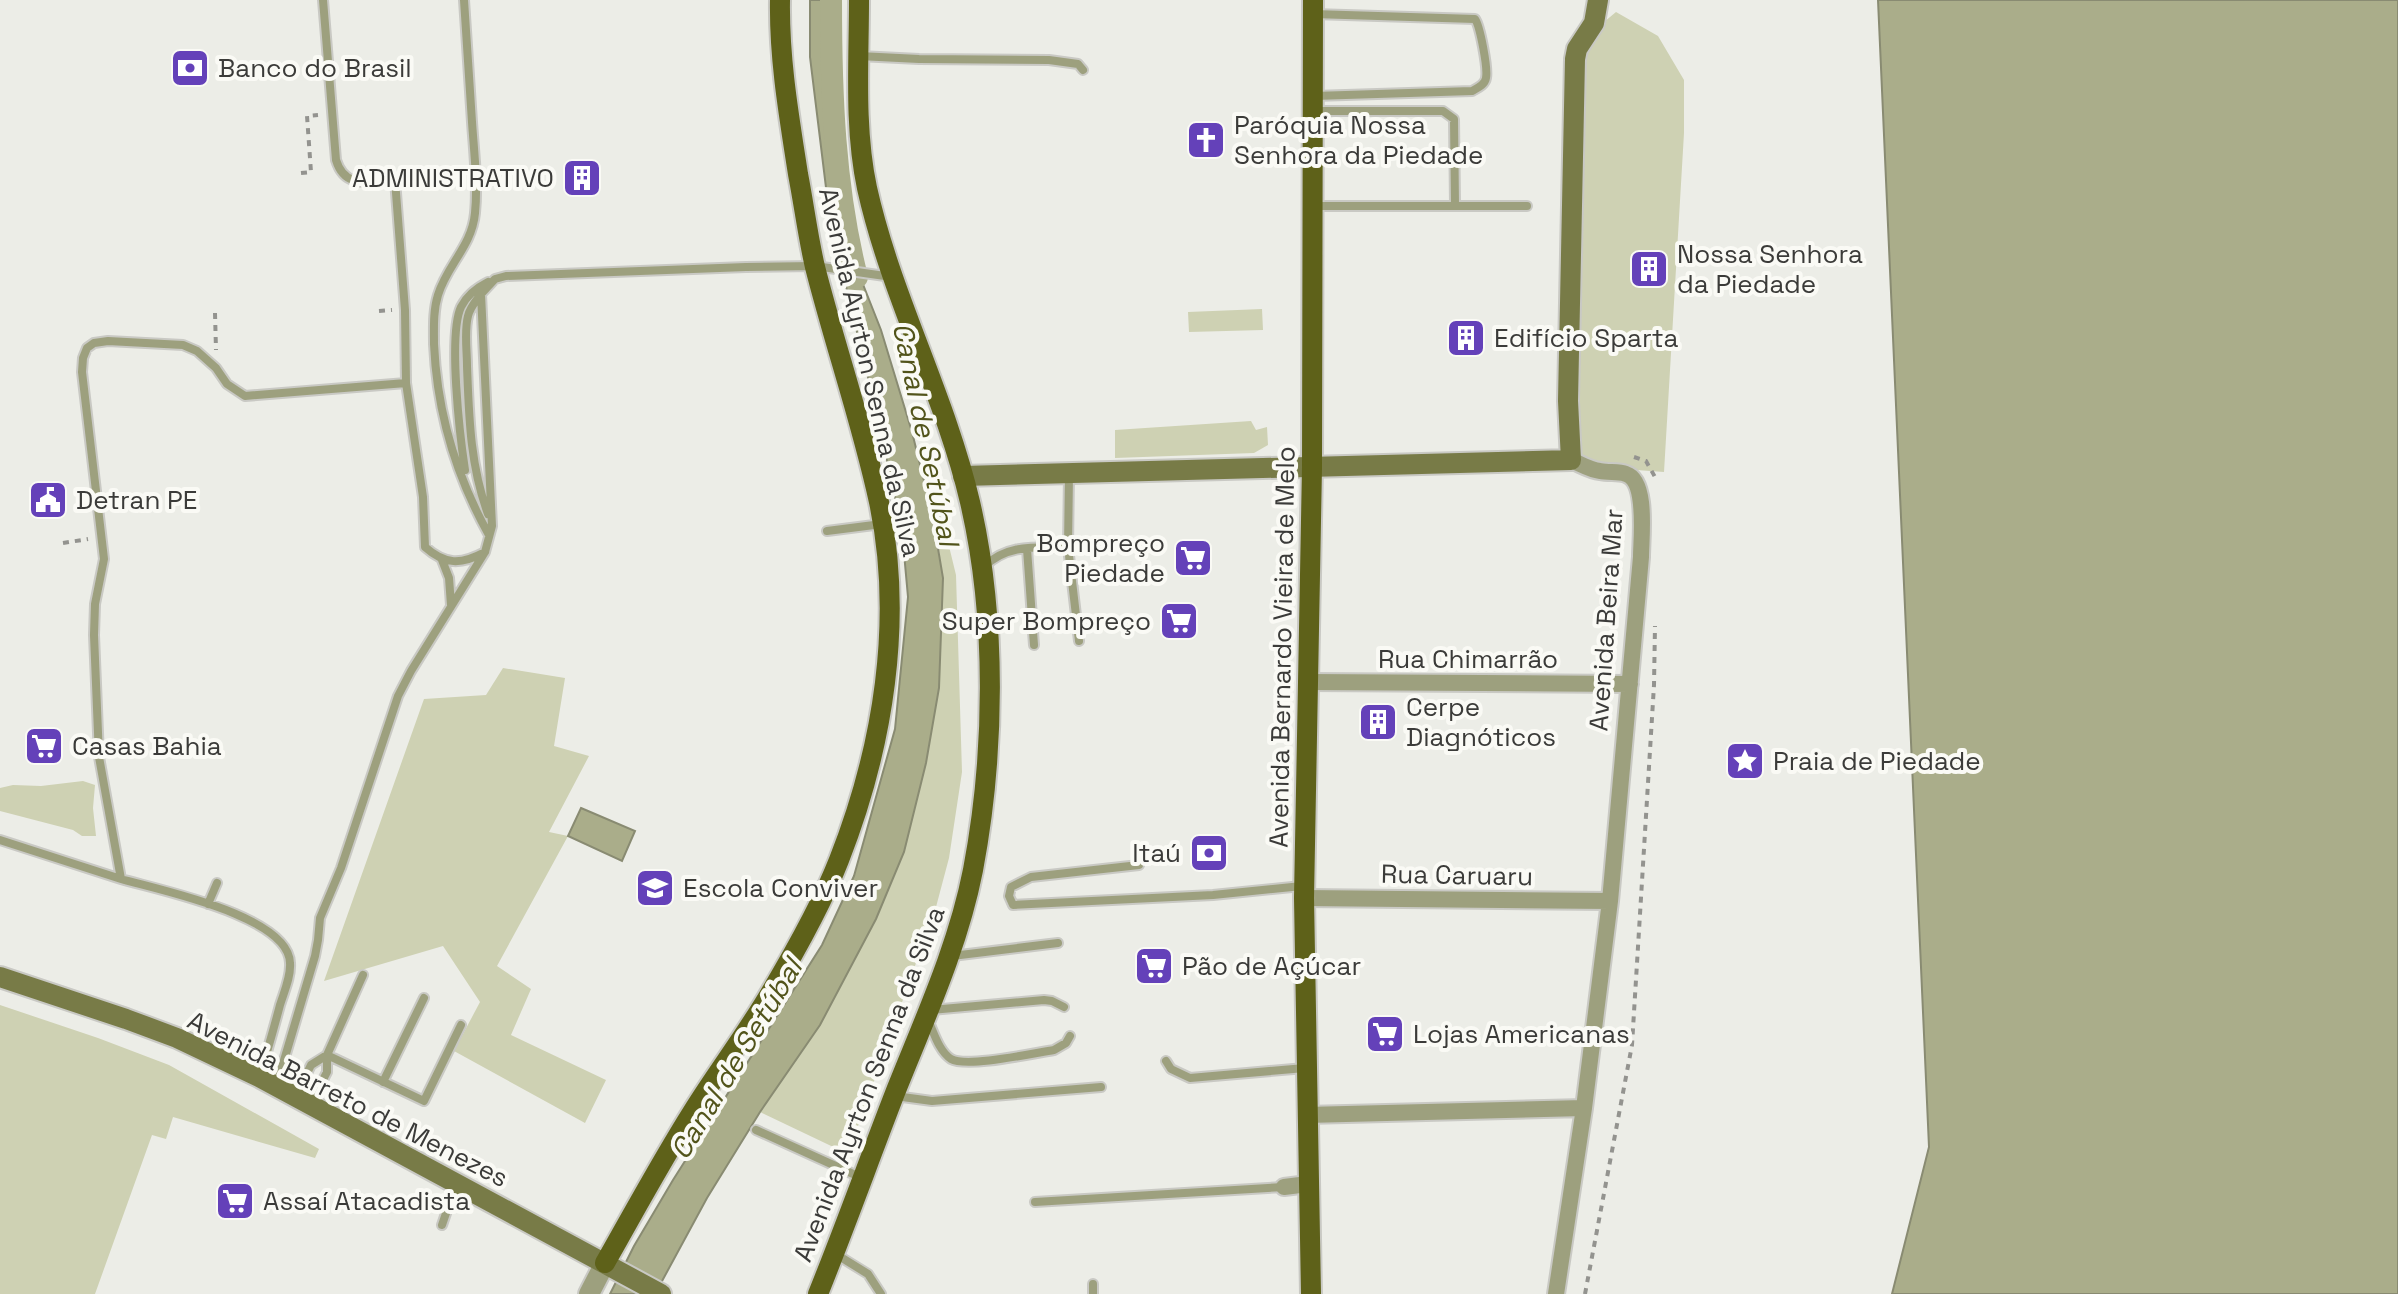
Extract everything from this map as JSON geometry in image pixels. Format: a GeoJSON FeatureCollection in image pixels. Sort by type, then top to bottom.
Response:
{"type":"FeatureCollection","features":[{"type":"Feature","properties":{"kind":"main road","name":"Avenida Ayrton Senna da Silva"},"geometry":{"type":"LineString","coordinates":[[608,1265],[693,1111],[770,995],[810,922],[838,862],[876,739],[890,605],[890,573],[869,461],[815,266],[785,101],[780,0]]}},
{"type":"Feature","properties":{"kind":"main road","name":"Avenida Ayrton Senna da Silva"},"geometry":{"type":"LineString","coordinates":[[818,1294],[948,957],[973,871],[987,770],[990,679],[982,569],[963,476],[945,416],[884,276],[861,140],[859,0]]}},
{"type":"Feature","properties":{"kind":"main road"},"geometry":{"type":"LineString","coordinates":[[963,476],[1571,460],[1568,401],[1575,59],[1577,49],[1594,23],[1598,0]]}},
{"type":"Feature","properties":{"kind":"main road","name":"Avenida Bernardo Vieira de Melo"},"geometry":{"type":"LineString","coordinates":[[1311,1294],[1304,892],[1312,467],[1313,7]]}},
{"type":"Feature","properties":{"kind":"main road","name":"Avenida Barreto de Menezes"},"geometry":{"type":"LineString","coordinates":[[0,977],[177,1038],[268,1081],[659,1293]]}},
{"type":"Feature","properties":{"kind":"street","name":"Avenida Beira Mar"},"geometry":{"type":"LineString","coordinates":[[1556,1294],[1584,1108],[1610,901],[1641,557],[1640,495],[1633,478],[1625,473],[1601,472],[1571,460]]}},
{"type":"Feature","properties":{"kind":"street","name":"Rua Chimarrão"},"geometry":{"type":"LineString","coordinates":[[1306,682],[1630,684]]}},
{"type":"Feature","properties":{"kind":"street","name":"Rua Caruaru"},"geometry":{"type":"LineString","coordinates":[[1304,892],[1610,901]]}},
{"type":"Feature","properties":{"kind":"street"},"geometry":{"type":"LineString","coordinates":[[1306,1115],[1584,1108]]}},
{"type":"Feature","properties":{"kind":"street"},"geometry":{"type":"LineString","coordinates":[[1284,1187],[1308,1184]]}},
{"type":"Feature","properties":{"kind":"street"},"geometry":{"type":"LineString","coordinates":[[589,1294],[608,1265]]}},
{"type":"Feature","properties":{"kind":"lane"},"geometry":{"type":"LineString","coordinates":[[323,0],[339,170],[346,178],[355,181],[395,180],[405,310],[406,383],[423,497],[425,547],[442,560],[453,562],[485,552]]}},
{"type":"Feature","properties":{"kind":"lane"},"geometry":{"type":"LineString","coordinates":[[464,0],[475,210],[473,231],[437,296],[435,371],[446,431],[468,491],[491,537]]}},
{"type":"Feature","properties":{"kind":"lane"},"geometry":{"type":"LineString","coordinates":[[1313,7],[1475,19],[1481,30],[1486,78],[1482,85],[1472,91],[1313,103]]}},
{"type":"Feature","properties":{"kind":"lane"},"geometry":{"type":"LineString","coordinates":[[858,56],[1049,60],[1078,64],[1083,70]]}},
{"type":"Feature","properties":{"kind":"lane"},"geometry":{"type":"LineString","coordinates":[[1313,103],[1443,111],[1450,114],[1454,119],[1455,205]]}},
{"type":"Feature","properties":{"kind":"lane"},"geometry":{"type":"LineString","coordinates":[[1314,206],[1527,206]]}},
{"type":"Feature","properties":{"kind":"lane"},"geometry":{"type":"LineString","coordinates":[[468,491],[461,446],[456,333],[459,311],[468,296],[495,279],[506,276],[815,266],[884,276]]}},
{"type":"Feature","properties":{"kind":"lane"},"geometry":{"type":"LineString","coordinates":[[492,526],[476,474],[470,436],[468,317],[471,307],[495,279]]}},
{"type":"Feature","properties":{"kind":"lane"},"geometry":{"type":"LineString","coordinates":[[268,1081],[315,956],[320,918],[341,868],[398,696],[491,537],[481,294]]}},
{"type":"Feature","properties":{"kind":"lane"},"geometry":{"type":"LineString","coordinates":[[121,879],[99,757],[96,719],[94,612],[103,564],[82,372],[87,348],[94,343],[108,341],[183,345],[197,351],[216,368],[227,384],[245,396],[406,383]]}},
{"type":"Feature","properties":{"kind":"lane"},"geometry":{"type":"LineString","coordinates":[[1069,474],[1068,547],[1079,641]]}},
{"type":"Feature","properties":{"kind":"lane"},"geometry":{"type":"LineString","coordinates":[[827,531],[883,524]]}},
{"type":"Feature","properties":{"kind":"lane"},"geometry":{"type":"LineString","coordinates":[[982,569],[1000,553],[1012,549],[1068,547]]}},
{"type":"Feature","properties":{"kind":"lane"},"geometry":{"type":"LineString","coordinates":[[1027,549],[1034,645]]}},
{"type":"Feature","properties":{"kind":"lane"},"geometry":{"type":"LineString","coordinates":[[442,560],[449,578],[451,605]]}},
{"type":"Feature","properties":{"kind":"lane"},"geometry":{"type":"LineString","coordinates":[[0,840],[227,909],[283,942],[291,964],[268,1081]]}},
{"type":"Feature","properties":{"kind":"lane"},"geometry":{"type":"LineString","coordinates":[[1139,865],[1031,877],[1011,887],[1009,896],[1013,905],[1304,892]]}},
{"type":"Feature","properties":{"kind":"lane"},"geometry":{"type":"LineString","coordinates":[[208,904],[217,883]]}},
{"type":"Feature","properties":{"kind":"lane"},"geometry":{"type":"LineString","coordinates":[[948,957],[1058,943]]}},
{"type":"Feature","properties":{"kind":"lane"},"geometry":{"type":"LineString","coordinates":[[303,1100],[327,1072],[327,1055],[363,975]]}},
{"type":"Feature","properties":{"kind":"lane"},"geometry":{"type":"LineString","coordinates":[[383,1082],[424,998]]}},
{"type":"Feature","properties":{"kind":"lane"},"geometry":{"type":"LineString","coordinates":[[1064,1007],[1044,1000],[927,1013],[944,1051],[952,1060],[969,1063],[1054,1050],[1066,1043],[1070,1036]]}},
{"type":"Feature","properties":{"kind":"lane"},"geometry":{"type":"LineString","coordinates":[[327,1055],[424,1101],[461,1025]]}},
{"type":"Feature","properties":{"kind":"lane"},"geometry":{"type":"LineString","coordinates":[[303,1100],[311,1065],[327,1055]]}},
{"type":"Feature","properties":{"kind":"lane"},"geometry":{"type":"LineString","coordinates":[[1166,1061],[1171,1069],[1190,1078],[1306,1068]]}},
{"type":"Feature","properties":{"kind":"lane"},"geometry":{"type":"LineString","coordinates":[[894,1096],[932,1101],[1101,1087]]}},
{"type":"Feature","properties":{"kind":"lane"},"geometry":{"type":"LineString","coordinates":[[756,1130],[863,1178]]}},
{"type":"Feature","properties":{"kind":"lane"},"geometry":{"type":"LineString","coordinates":[[442,1225],[457,1182]]}},
{"type":"Feature","properties":{"kind":"lane"},"geometry":{"type":"LineString","coordinates":[[1035,1202],[1284,1187]]}},
{"type":"Feature","properties":{"kind":"lane"},"geometry":{"type":"LineString","coordinates":[[834,1253],[868,1274],[881,1294]]}},
{"type":"Feature","properties":{"kind":"path"},"geometry":{"type":"LineString","coordinates":[[215,313],[216,368]]}},
{"type":"Feature","properties":{"kind":"path"},"geometry":{"type":"LineString","coordinates":[[63,543],[102,536]]}},
{"type":"Feature","properties":{"kind":"shaded area"},"geometry":{"type":"Polygon","coordinates":[[[810,0],[831,0],[831,86],[840,197],[851,254],[881,330],[912,432],[932,513],[943,578],[939,688],[926,763],[904,852],[876,919],[820,1025],[760,1112],[707,1198],[655,1294],[610,1294],[673,1180],[822,945],[854,876],[895,729],[908,597],[902,531],[830,220],[810,57],[810,0]]]}},
{"type":"Feature","properties":{"kind":"shaded area"},"geometry":{"type":"Polygon","coordinates":[[[1878,0],[2398,0],[2398,1294],[1892,1294],[1929,1147],[1878,0]]]}},
{"type":"Feature","properties":{"kind":"shaded area"},"geometry":{"type":"Polygon","coordinates":[[[1616,12],[1658,36],[1684,80],[1684,133],[1664,472],[1594,467],[1584,459],[1577,447],[1582,52],[1604,22],[1616,12]]]}},
{"type":"Feature","properties":{"kind":"shaded area"},"geometry":{"type":"Polygon","coordinates":[[[1262,309],[1263,330],[1189,332],[1188,312],[1262,309]]]}},
{"type":"Feature","properties":{"kind":"shaded area"},"geometry":{"type":"Polygon","coordinates":[[[1251,421],[1256,430],[1267,427],[1268,445],[1254,453],[1115,458],[1115,430],[1251,421]]]}},
{"type":"Feature","properties":{"kind":"shaded area"},"geometry":{"type":"Polygon","coordinates":[[[924,477],[939,505],[956,575],[962,772],[949,858],[936,907],[848,1154],[760,1112],[820,1025],[904,852],[926,763],[939,688],[943,578],[924,477]]]}},
{"type":"Feature","properties":{"kind":"shaded area"},"geometry":{"type":"Polygon","coordinates":[[[503,668],[565,678],[554,746],[589,756],[549,832],[568,836],[497,966],[531,989],[511,1035],[606,1080],[585,1123],[454,1051],[480,1002],[443,946],[324,981],[424,699],[486,695],[503,668]]]}},
{"type":"Feature","properties":{"kind":"shaded area"},"geometry":{"type":"Polygon","coordinates":[[[83,781],[95,785],[93,808],[96,836],[82,836],[73,830],[0,811],[0,788],[83,781]]]}},
{"type":"Feature","properties":{"kind":"shaded area"},"geometry":{"type":"Polygon","coordinates":[[[581,808],[635,831],[622,861],[568,836],[581,808]]]}},
{"type":"Feature","properties":{"kind":"shaded area"},"geometry":{"type":"Polygon","coordinates":[[[0,1005],[169,1065],[319,1149],[315,1158],[173,1117],[166,1139],[152,1135],[95,1294],[0,1294],[0,1005]]]}},
{"type":"Feature","properties":{"kind":"waterway","name":"Canal de Setúbal"},"geometry":{"type":"LineString","coordinates":[[831,0],[835,139],[843,208],[857,277]]}},
{"type":"Feature","properties":{"kind":"place","name":"Banco do Brasil"},"geometry":{"type":"Point","coordinates":[190,68]}},
{"type":"Feature","properties":{"kind":"place","name":"Paróquia Nossa Senhora da Piedade"},"geometry":{"type":"Point","coordinates":[1206,140]}},
{"type":"Feature","properties":{"kind":"place","name":"ADMINISTRATIVO"},"geometry":{"type":"Point","coordinates":[582,178]}},
{"type":"Feature","properties":{"kind":"place","name":"Nossa Senhora da Piedade"},"geometry":{"type":"Point","coordinates":[1649,269]}},
{"type":"Feature","properties":{"kind":"place","name":"Edifício Sparta"},"geometry":{"type":"Point","coordinates":[1466,338]}},
{"type":"Feature","properties":{"kind":"place","name":"Detran PE"},"geometry":{"type":"Point","coordinates":[48,500]}},
{"type":"Feature","properties":{"kind":"place","name":"Bompreço Piedade"},"geometry":{"type":"Point","coordinates":[1193,558]}},
{"type":"Feature","properties":{"kind":"place","name":"Super Bompreço"},"geometry":{"type":"Point","coordinates":[1179,621]}},
{"type":"Feature","properties":{"kind":"place","name":"Cerpe Diagnóticos"},"geometry":{"type":"Point","coordinates":[1378,722]}},
{"type":"Feature","properties":{"kind":"place","name":"Casas Bahia"},"geometry":{"type":"Point","coordinates":[44,746]}},
{"type":"Feature","properties":{"kind":"place","name":"Praia de Piedade"},"geometry":{"type":"Point","coordinates":[1745,761]}},
{"type":"Feature","properties":{"kind":"place","name":"Itaú"},"geometry":{"type":"Point","coordinates":[1209,853]}},
{"type":"Feature","properties":{"kind":"place","name":"Escola Conviver"},"geometry":{"type":"Point","coordinates":[655,888]}},
{"type":"Feature","properties":{"kind":"place","name":"Pão de Açúcar"},"geometry":{"type":"Point","coordinates":[1154,966]}},
{"type":"Feature","properties":{"kind":"place","name":"Lojas Americanas"},"geometry":{"type":"Point","coordinates":[1385,1034]}},
{"type":"Feature","properties":{"kind":"place","name":"Assaí Atacadista"},"geometry":{"type":"Point","coordinates":[235,1201]}}]}
